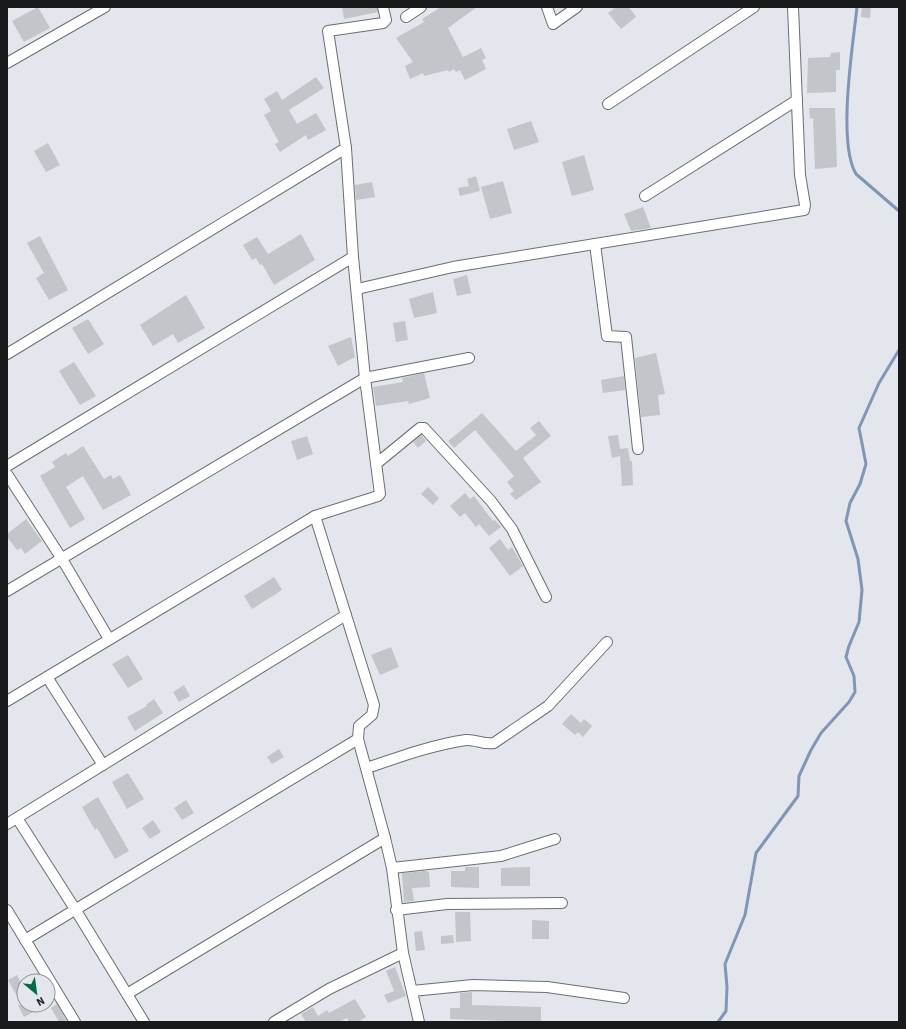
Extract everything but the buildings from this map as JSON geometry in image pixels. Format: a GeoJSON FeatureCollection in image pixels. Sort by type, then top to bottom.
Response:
{"type":"FeatureCollection","features":[{"type":"Feature","properties":{"kind":"street"},"geometry":{"type":"LineString","coordinates":[[7,63],[105,7]]}},
{"type":"Feature","properties":{"kind":"street"},"geometry":{"type":"LineString","coordinates":[[7,701],[316,516],[379,496],[353,257],[346,148],[328,31],[383,23],[386,20],[383,7]]}},
{"type":"Feature","properties":{"kind":"street"},"geometry":{"type":"LineString","coordinates":[[406,17],[421,7]]}},
{"type":"Feature","properties":{"kind":"street"},"geometry":{"type":"LineString","coordinates":[[547,7],[553,24],[577,7]]}},
{"type":"Feature","properties":{"kind":"street"},"geometry":{"type":"LineString","coordinates":[[608,104],[754,7]]}},
{"type":"Feature","properties":{"kind":"street"},"geometry":{"type":"LineString","coordinates":[[357,289],[453,267],[804,210],[805,205],[800,175],[793,7]]}},
{"type":"Feature","properties":{"kind":"street"},"geometry":{"type":"LineString","coordinates":[[645,196],[797,100]]}},
{"type":"Feature","properties":{"kind":"street"},"geometry":{"type":"LineString","coordinates":[[7,354],[346,148]]}},
{"type":"Feature","properties":{"kind":"street"},"geometry":{"type":"LineString","coordinates":[[595,244],[606,336],[626,337],[638,449]]}},
{"type":"Feature","properties":{"kind":"street"},"geometry":{"type":"LineString","coordinates":[[7,466],[353,257]]}},
{"type":"Feature","properties":{"kind":"street"},"geometry":{"type":"LineString","coordinates":[[7,591],[365,378],[469,358]]}},
{"type":"Feature","properties":{"kind":"street"},"geometry":{"type":"LineString","coordinates":[[376,464],[420,428],[424,428],[491,501],[512,529],[546,597]]}},
{"type":"Feature","properties":{"kind":"street"},"geometry":{"type":"LineString","coordinates":[[7,474],[62,559],[109,639]]}},
{"type":"Feature","properties":{"kind":"street"},"geometry":{"type":"LineString","coordinates":[[316,516],[374,705],[372,715],[359,726],[358,739],[386,838],[392,868],[396,910],[403,953],[419,1022]]}},
{"type":"Feature","properties":{"kind":"street"},"geometry":{"type":"LineString","coordinates":[[7,824],[346,615]]}},
{"type":"Feature","properties":{"kind":"street"},"geometry":{"type":"LineString","coordinates":[[367,768],[422,749],[468,740],[489,744],[494,743],[548,706],[607,642]]}},
{"type":"Feature","properties":{"kind":"street"},"geometry":{"type":"LineString","coordinates":[[47,677],[103,765]]}},
{"type":"Feature","properties":{"kind":"street"},"geometry":{"type":"LineString","coordinates":[[25,940],[358,739]]}},
{"type":"Feature","properties":{"kind":"street"},"geometry":{"type":"LineString","coordinates":[[17,818],[144,1022]]}},
{"type":"Feature","properties":{"kind":"street"},"geometry":{"type":"LineString","coordinates":[[127,994],[386,838]]}},
{"type":"Feature","properties":{"kind":"street"},"geometry":{"type":"LineString","coordinates":[[392,868],[501,856],[555,839]]}},
{"type":"Feature","properties":{"kind":"street"},"geometry":{"type":"LineString","coordinates":[[396,910],[447,904],[562,903]]}},
{"type":"Feature","properties":{"kind":"street"},"geometry":{"type":"LineString","coordinates":[[7,910],[75,1022]]}},
{"type":"Feature","properties":{"kind":"street"},"geometry":{"type":"LineString","coordinates":[[274,1022],[329,989],[403,953]]}},
{"type":"Feature","properties":{"kind":"street"},"geometry":{"type":"LineString","coordinates":[[412,990],[473,985],[547,987],[624,998]]}},
{"type":"Feature","properties":{"kind":"waterway"},"geometry":{"type":"LineString","coordinates":[[857,7],[848,93],[847,117],[850,159],[856,174],[899,211]]}},
{"type":"Feature","properties":{"kind":"waterway"},"geometry":{"type":"LineString","coordinates":[[718,1022],[726,1011],[727,987],[725,964],[745,915],[756,853],[798,796],[799,776],[821,733],[849,702],[855,692],[854,676],[846,657],[859,622],[862,590],[858,559],[846,521],[850,503],[860,484],[866,464],[859,428],[879,383],[899,350]]}}]}
